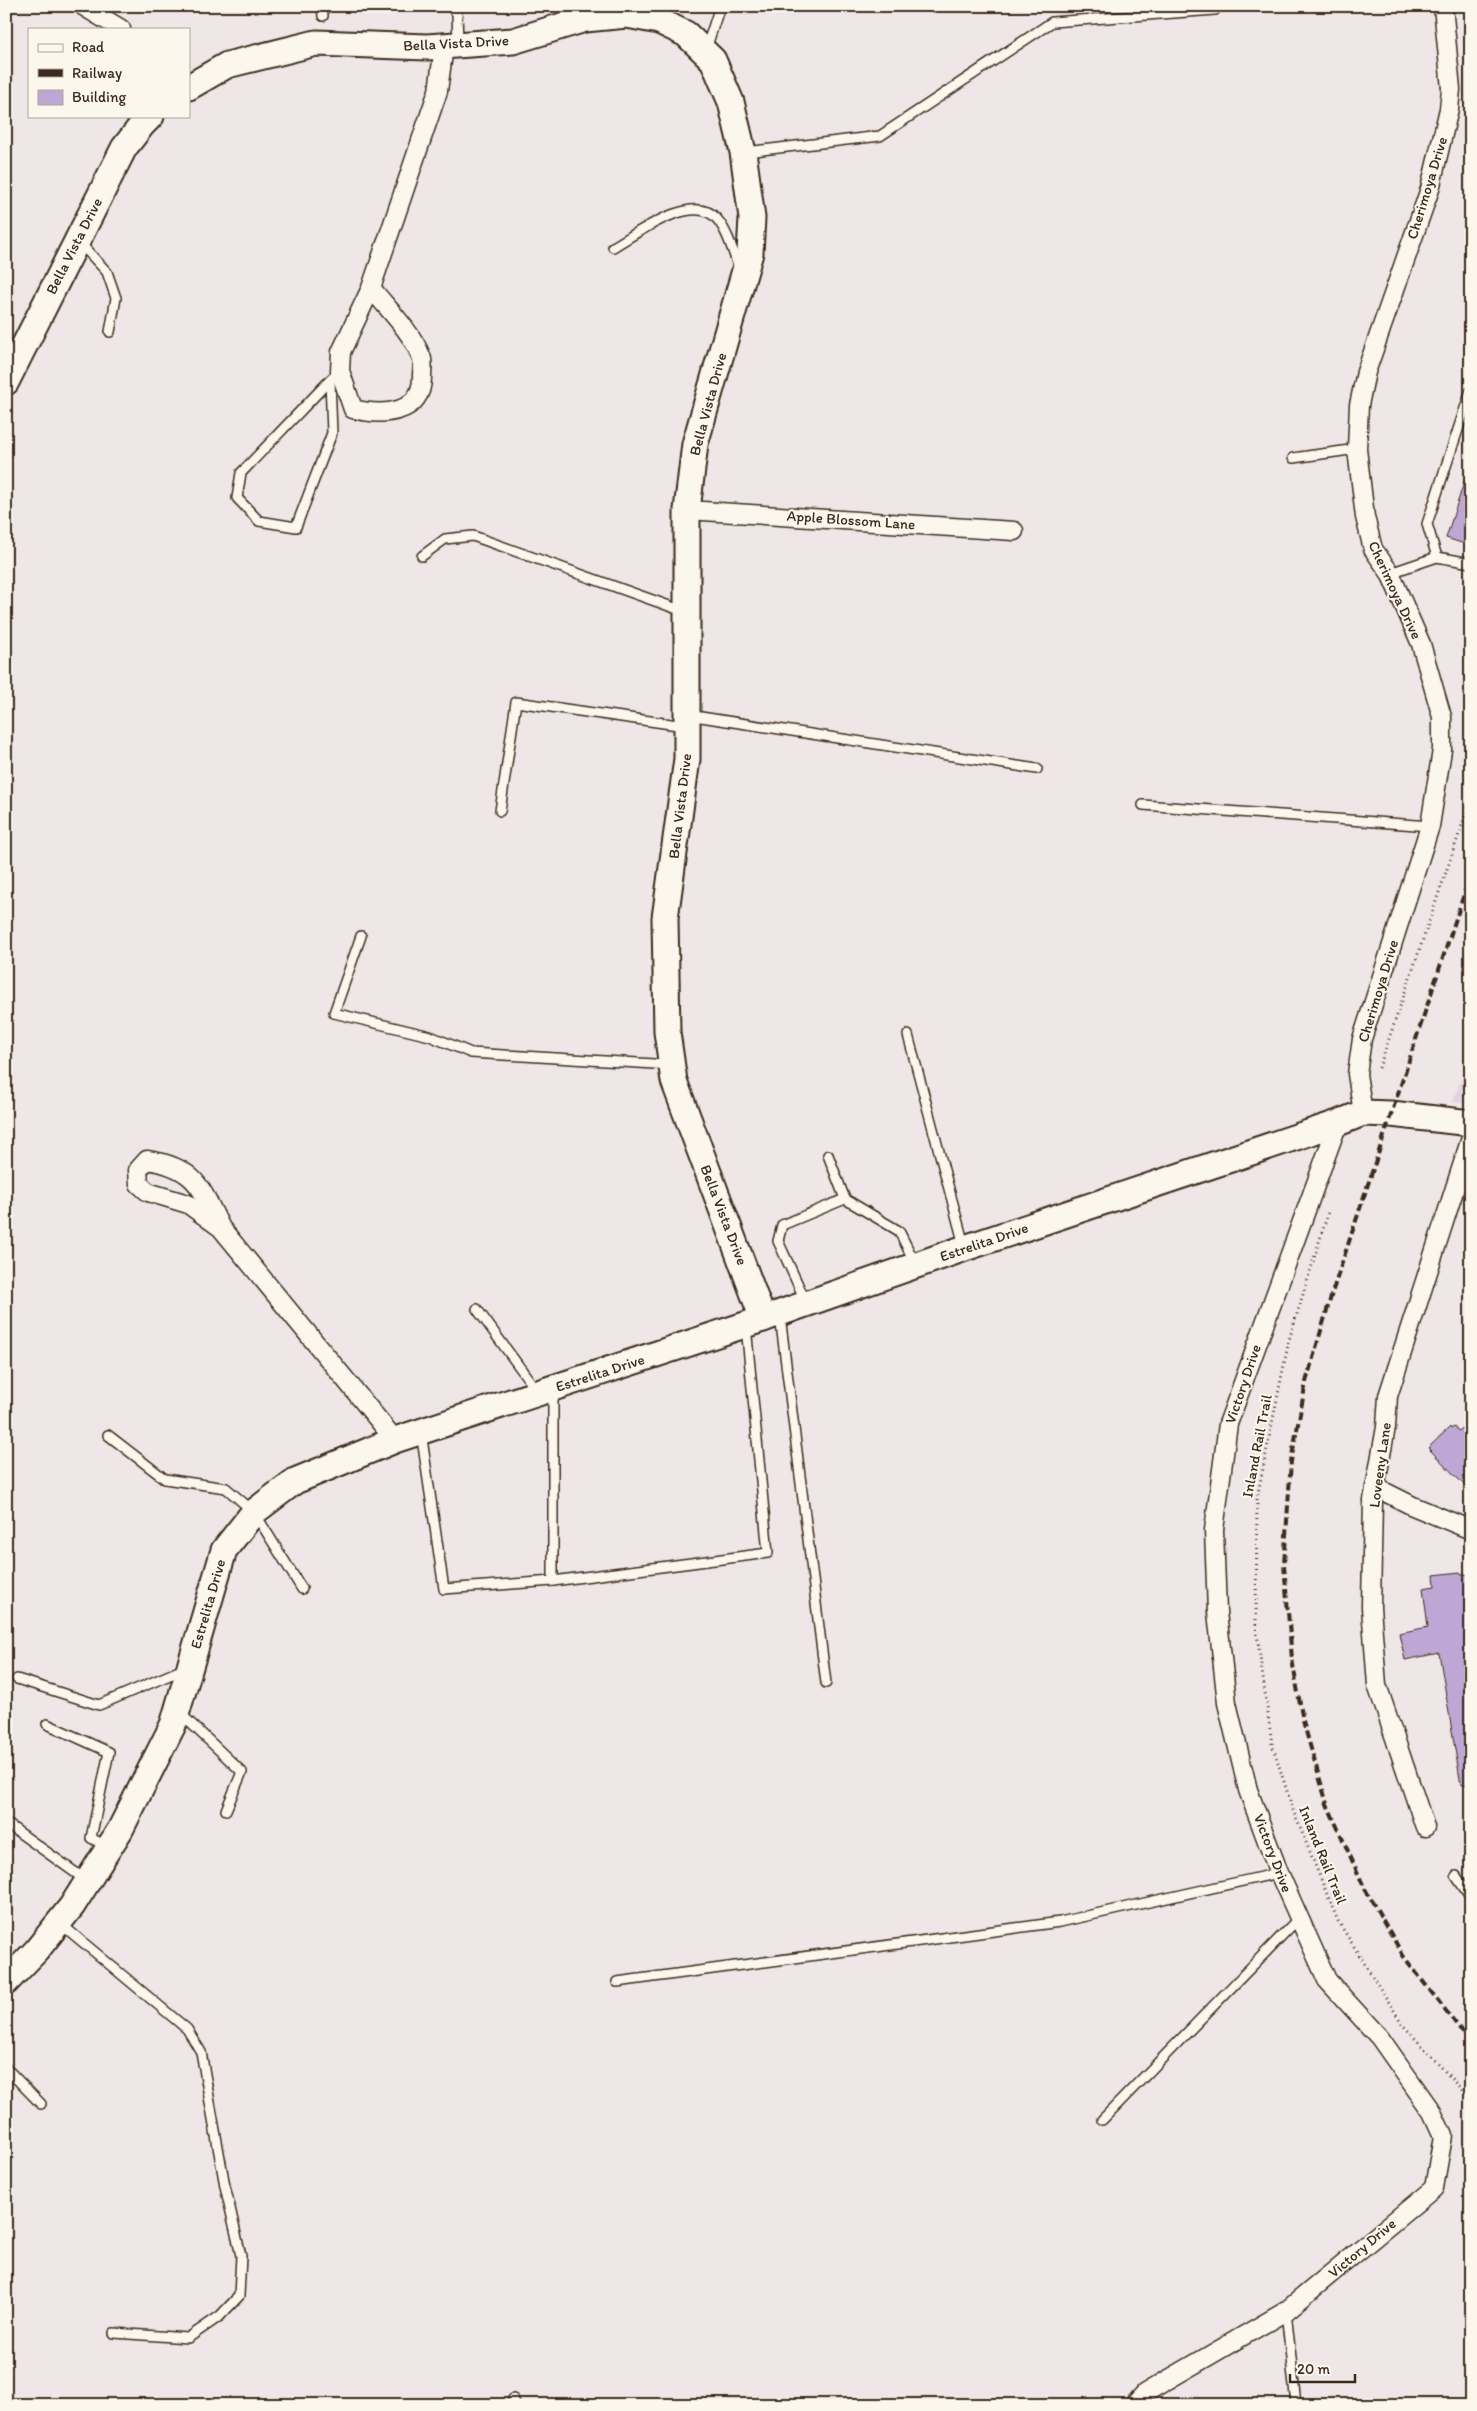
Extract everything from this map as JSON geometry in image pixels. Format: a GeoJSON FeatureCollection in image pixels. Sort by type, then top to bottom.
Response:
{"type":"FeatureCollection","features":[{"type":"Feature","properties":{"kind":"street"},"geometry":{"type":"LineString","coordinates":[[83,6],[119,28]]}},
{"type":"Feature","properties":{"kind":"street","name":"Cherimoya Drive"},"geometry":{"type":"LineString","coordinates":[[1363,1113],[1356,1074],[1362,1039],[1430,826],[1440,774],[1442,717],[1421,644],[1390,573],[1373,549],[1365,517],[1357,449],[1358,405],[1366,372],[1430,189],[1449,109],[1451,89],[1443,6]]}},
{"type":"Feature","properties":{"kind":"street","name":"Bella Vista Drive"},"geometry":{"type":"LineString","coordinates":[[190,86],[227,65],[316,43],[451,45],[513,40],[585,19],[629,10],[659,21],[686,34],[714,60],[731,102],[743,152],[752,218],[750,253],[695,444],[687,510],[687,759],[665,918],[666,1032],[674,1081],[763,1319]]}},
{"type":"Feature","properties":{"kind":"street"},"geometry":{"type":"LineString","coordinates":[[371,288],[410,338],[422,358],[422,388],[411,405],[397,410],[371,413],[353,408],[335,376],[341,352],[371,288],[438,91],[451,45]]}},
{"type":"Feature","properties":{"kind":"street","name":"Bella Vista Drive"},"geometry":{"type":"LineString","coordinates":[[6,382],[124,148],[149,118]]}},
{"type":"Feature","properties":{"kind":"street","name":"Apple Blossom Lane"},"geometry":{"type":"LineString","coordinates":[[687,510],[1014,531]]}},
{"type":"Feature","properties":{"kind":"street","name":"Estrelita Drive"},"geometry":{"type":"LineString","coordinates":[[6,1982],[36,1951],[88,1881],[120,1830],[173,1725],[224,1550],[254,1512],[295,1481],[395,1440],[763,1319],[965,1248],[1363,1113],[1391,1114],[1471,1123]]}},
{"type":"Feature","properties":{"kind":"street","name":"Victory Drive"},"geometry":{"type":"LineString","coordinates":[[1134,2405],[1145,2393],[1286,2311],[1434,2188],[1443,2136],[1432,2112],[1380,2038],[1327,1980],[1279,1873],[1248,1790],[1227,1703],[1217,1612],[1214,1530],[1228,1424],[1338,1123]]}},
{"type":"Feature","properties":{"kind":"street","name":"Loveeny Lane"},"geometry":{"type":"LineString","coordinates":[[1425,1827],[1377,1685],[1371,1607],[1373,1500],[1386,1427],[1388,1396],[1471,1138]]}},
{"type":"Feature","properties":{"kind":"street"},"geometry":{"type":"LineString","coordinates":[[221,1228],[188,1204],[148,1192],[139,1184],[138,1170],[147,1160],[169,1163],[198,1183],[221,1228],[395,1440]]}},
{"type":"Feature","properties":{"kind":"street"},"geometry":{"type":"LineString","coordinates":[[1375,1487],[1413,1506],[1471,1530]]}},
{"type":"Feature","properties":{"kind":"lane"},"geometry":{"type":"LineString","coordinates":[[322,6],[323,16]]}},
{"type":"Feature","properties":{"kind":"lane"},"geometry":{"type":"LineString","coordinates":[[450,6],[457,13],[451,45]]}},
{"type":"Feature","properties":{"kind":"lane"},"geometry":{"type":"LineString","coordinates":[[705,52],[720,6]]}},
{"type":"Feature","properties":{"kind":"lane"},"geometry":{"type":"LineString","coordinates":[[743,152],[880,136],[1052,22],[1215,10]]}},
{"type":"Feature","properties":{"kind":"lane"},"geometry":{"type":"LineString","coordinates":[[613,246],[676,213],[691,209],[700,210],[710,213],[722,226],[743,277]]}},
{"type":"Feature","properties":{"kind":"lane"},"geometry":{"type":"LineString","coordinates":[[77,240],[107,272],[116,298],[110,332]]}},
{"type":"Feature","properties":{"kind":"lane"},"geometry":{"type":"LineString","coordinates":[[335,376],[332,434],[296,527],[259,521],[237,498],[241,473],[335,376]]}},
{"type":"Feature","properties":{"kind":"lane"},"geometry":{"type":"LineString","coordinates":[[1436,556],[1427,524],[1471,390]]}},
{"type":"Feature","properties":{"kind":"lane"},"geometry":{"type":"LineString","coordinates":[[1293,458],[1357,449]]}},
{"type":"Feature","properties":{"kind":"lane"},"geometry":{"type":"LineString","coordinates":[[422,556],[445,539],[473,536],[688,613]]}},
{"type":"Feature","properties":{"kind":"lane"},"geometry":{"type":"LineString","coordinates":[[1390,573],[1436,556],[1471,563]]}},
{"type":"Feature","properties":{"kind":"lane"},"geometry":{"type":"LineString","coordinates":[[500,812],[516,702],[688,721],[1037,769]]}},
{"type":"Feature","properties":{"kind":"lane"},"geometry":{"type":"LineString","coordinates":[[1143,805],[1430,826]]}},
{"type":"Feature","properties":{"kind":"lane"},"geometry":{"type":"LineString","coordinates":[[361,936],[334,1013],[430,1036],[471,1054],[671,1065]]}},
{"type":"Feature","properties":{"kind":"lane"},"geometry":{"type":"LineString","coordinates":[[908,1035],[965,1248]]}},
{"type":"Feature","properties":{"kind":"lane"},"geometry":{"type":"LineString","coordinates":[[828,1155],[845,1199],[899,1231],[916,1265]]}},
{"type":"Feature","properties":{"kind":"lane"},"geometry":{"type":"LineString","coordinates":[[807,1304],[778,1241],[782,1225],[845,1199]]}},
{"type":"Feature","properties":{"kind":"lane"},"geometry":{"type":"LineString","coordinates":[[477,1309],[546,1391],[553,1581]]}},
{"type":"Feature","properties":{"kind":"lane"},"geometry":{"type":"LineString","coordinates":[[421,1432],[444,1589],[553,1581],[768,1553],[763,1319]]}},
{"type":"Feature","properties":{"kind":"lane"},"geometry":{"type":"LineString","coordinates":[[763,1319],[826,1683]]}},
{"type":"Feature","properties":{"kind":"lane"},"geometry":{"type":"LineString","coordinates":[[108,1435],[165,1479],[226,1488],[254,1512],[302,1589]]}},
{"type":"Feature","properties":{"kind":"lane"},"geometry":{"type":"LineString","coordinates":[[17,1679],[99,1705],[190,1666]]}},
{"type":"Feature","properties":{"kind":"lane"},"geometry":{"type":"LineString","coordinates":[[178,1711],[242,1772],[226,1810]]}},
{"type":"Feature","properties":{"kind":"lane"},"geometry":{"type":"LineString","coordinates":[[48,1724],[109,1752],[91,1838],[109,1848]]}},
{"type":"Feature","properties":{"kind":"lane"},"geometry":{"type":"LineString","coordinates":[[6,1824],[88,1881]]}},
{"type":"Feature","properties":{"kind":"lane"},"geometry":{"type":"LineString","coordinates":[[617,1982],[1060,1922],[1279,1873]]}},
{"type":"Feature","properties":{"kind":"lane"},"geometry":{"type":"LineString","coordinates":[[1456,1876],[1471,1898]]}},
{"type":"Feature","properties":{"kind":"lane"},"geometry":{"type":"LineString","coordinates":[[1102,2120],[1299,1918]]}},
{"type":"Feature","properties":{"kind":"lane"},"geometry":{"type":"LineString","coordinates":[[59,1922],[188,2029],[201,2052],[225,2186],[242,2256],[238,2296],[220,2316],[188,2338],[114,2333]]}},
{"type":"Feature","properties":{"kind":"lane"},"geometry":{"type":"LineString","coordinates":[[6,2068],[41,2104]]}},
{"type":"Feature","properties":{"kind":"lane"},"geometry":{"type":"LineString","coordinates":[[1286,2311],[1296,2405]]}},
{"type":"Feature","properties":{"kind":"path"},"geometry":{"type":"LineString","coordinates":[[1377,1073],[1471,799]]}},
{"type":"Feature","properties":{"kind":"path","name":"Inland Rail Trail"},"geometry":{"type":"LineString","coordinates":[[1330,1206],[1288,1340],[1257,1498],[1256,1626],[1272,1744],[1294,1813],[1338,1921],[1403,2025],[1471,2100]]}},
{"type":"Feature","properties":{"kind":"shaded area"},"geometry":{"type":"Polygon","coordinates":[[[1471,1057],[1471,1104],[1452,1102],[1471,1057]]]}},
{"type":"Feature","properties":{"kind":"building"},"geometry":{"type":"Polygon","coordinates":[[[1467,473],[1471,474],[1471,546],[1446,538],[1467,473]]]}},
{"type":"Feature","properties":{"kind":"building"},"geometry":{"type":"Polygon","coordinates":[[[1471,1420],[1471,1492],[1428,1448],[1450,1427],[1451,1429],[1454,1427],[1459,1431],[1471,1420]]]}},
{"type":"Feature","properties":{"kind":"building"},"geometry":{"type":"Polygon","coordinates":[[[1460,1572],[1461,1575],[1471,1574],[1471,1784],[1461,1785],[1439,1653],[1405,1660],[1399,1633],[1428,1627],[1423,1588],[1435,1586],[1434,1575],[1460,1572]]]}},
{"type":"Feature","properties":{"kind":"railway"},"geometry":{"type":"LineString","coordinates":[[1471,873],[1332,1293],[1306,1382],[1291,1461],[1284,1565],[1292,1659],[1303,1721],[1327,1804],[1364,1887],[1404,1957],[1471,2043]]}}]}
